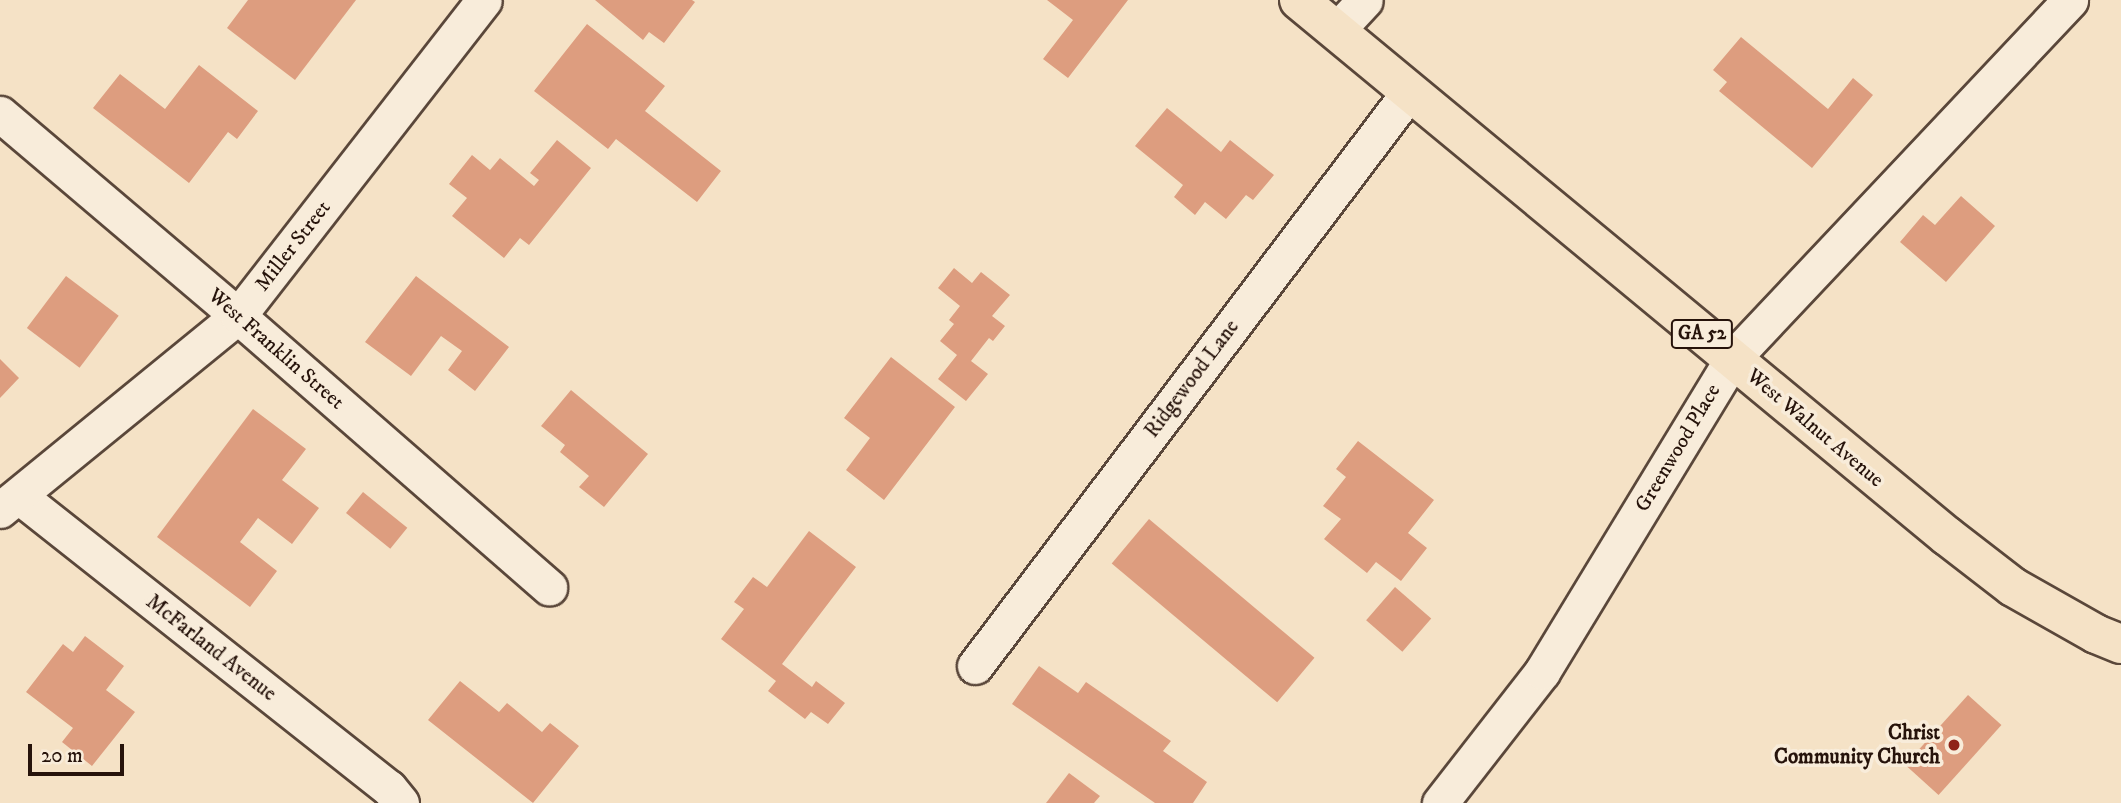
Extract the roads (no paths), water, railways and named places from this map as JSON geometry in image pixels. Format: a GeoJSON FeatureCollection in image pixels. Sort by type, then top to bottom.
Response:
{"type":"FeatureCollection","features":[{"type":"Feature","properties":{"kind":"main road","name":"West Walnut Avenue"},"geometry":{"type":"LineString","coordinates":[[1299,0],[1732,359],[2013,587],[2096,634],[2121,644]]}},
{"type":"Feature","properties":{"kind":"street","name":"Miller Street"},"geometry":{"type":"LineString","coordinates":[[9,503],[238,316],[484,0]]}},
{"type":"Feature","properties":{"kind":"street"},"geometry":{"type":"LineString","coordinates":[[1336,30],[1365,0]]}},
{"type":"Feature","properties":{"kind":"street","name":"Greenwood Place"},"geometry":{"type":"LineString","coordinates":[[1440,803],[1542,672],[1732,359],[2070,0]]}},
{"type":"Feature","properties":{"kind":"street","name":"Ridgewood Lane"},"geometry":{"type":"LineString","coordinates":[[975,666],[1410,91]]}},
{"type":"Feature","properties":{"kind":"street","name":"West Franklin Street"},"geometry":{"type":"LineString","coordinates":[[0,114],[238,316],[549,587]]}},
{"type":"Feature","properties":{"kind":"street","name":"McFarland Avenue"},"geometry":{"type":"LineString","coordinates":[[9,503],[390,788],[401,803]]}},
{"type":"Feature","properties":{"kind":"place","name":"Christ Community Church"},"geometry":{"type":"Point","coordinates":[1954,745]}}]}
